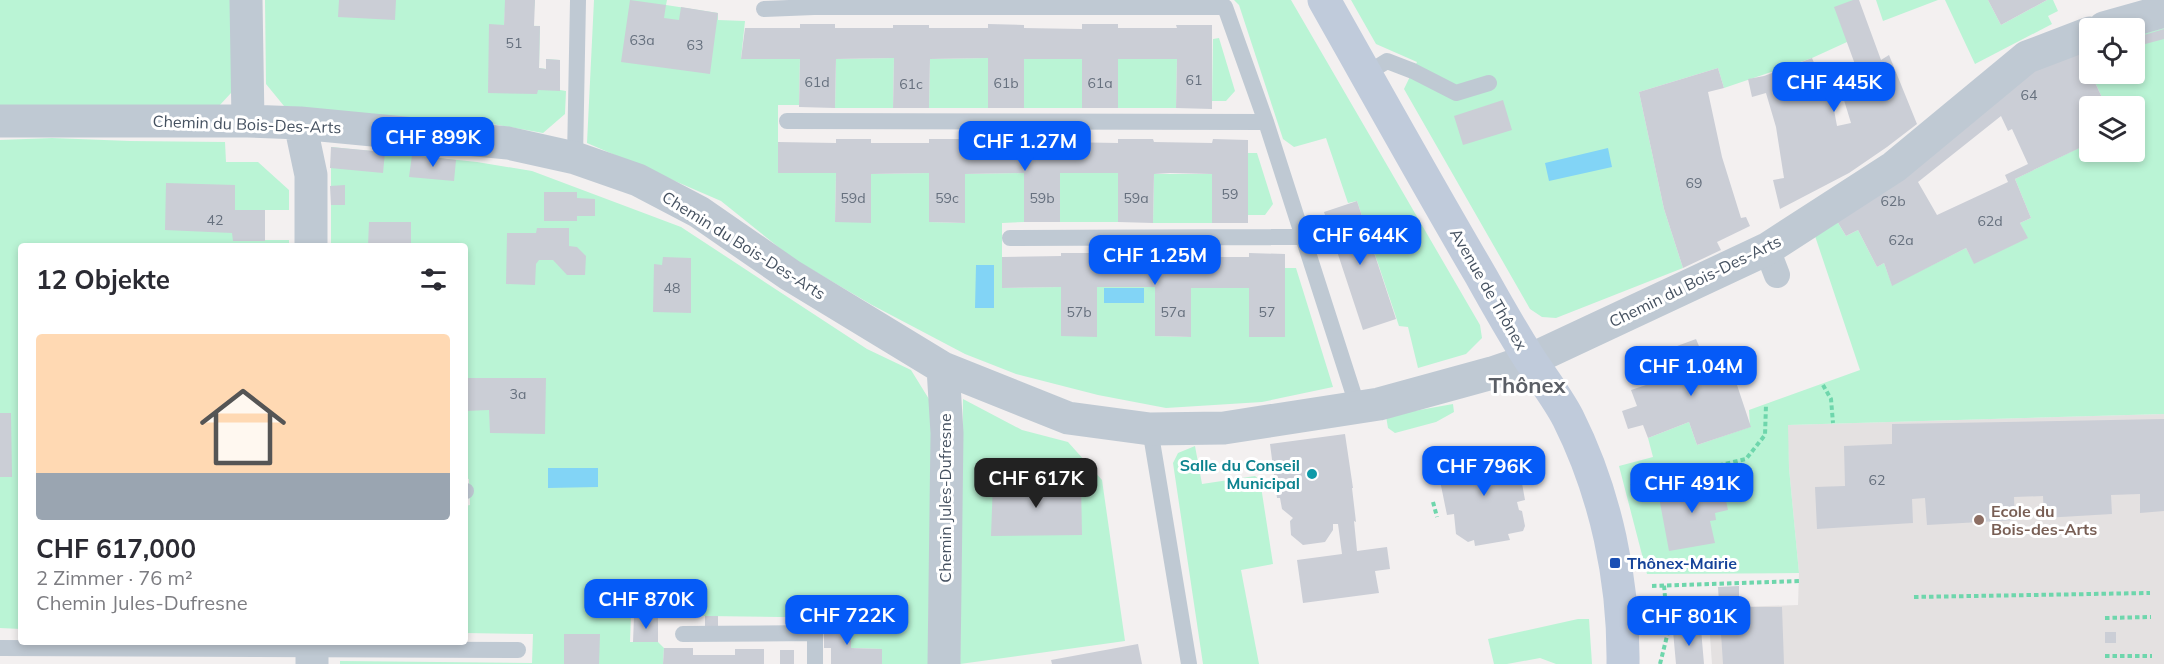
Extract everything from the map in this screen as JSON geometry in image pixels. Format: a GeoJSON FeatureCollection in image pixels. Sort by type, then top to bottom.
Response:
{"type":"FeatureCollection","features":[{"type":"Feature","properties":{"kind":"main road","name":"Avenue de Thônex"},"geometry":{"type":"LineString","coordinates":[[1323,0],[1530,360],[1568,418],[1598,494],[1609,533],[1619,589],[1623,664]]}},
{"type":"Feature","properties":{"kind":"street"},"geometry":{"type":"LineString","coordinates":[[246,0],[248,121]]}},
{"type":"Feature","properties":{"kind":"street"},"geometry":{"type":"LineString","coordinates":[[2139,18],[2164,11]]}},
{"type":"Feature","properties":{"kind":"street","name":"Chemin du Bois-Des-Arts"},"geometry":{"type":"LineString","coordinates":[[0,122],[248,121],[300,123],[508,143],[575,158],[638,180],[699,212],[790,275],[943,368],[1068,418],[1150,429],[1224,428],[1365,411],[1492,373],[1530,360],[1772,262],[1894,167],[2027,57],[2079,37]]}},
{"type":"Feature","properties":{"kind":"street"},"geometry":{"type":"LineString","coordinates":[[300,123],[311,175],[311,243]]}},
{"type":"Feature","properties":{"kind":"street","name":"Chemin Jules-Dufresne"},"geometry":{"type":"LineString","coordinates":[[943,368],[947,434],[944,664]]}},
{"type":"Feature","properties":{"kind":"lane"},"geometry":{"type":"LineString","coordinates":[[575,158],[578,0]]}},
{"type":"Feature","properties":{"kind":"lane"},"geometry":{"type":"LineString","coordinates":[[764,9],[814,4],[1226,7],[1365,411]]}},
{"type":"Feature","properties":{"kind":"lane"},"geometry":{"type":"LineString","coordinates":[[1366,74],[1387,61],[1413,71],[1456,93],[1489,83]]}},
{"type":"Feature","properties":{"kind":"lane"},"geometry":{"type":"LineString","coordinates":[[787,121],[1266,122]]}},
{"type":"Feature","properties":{"kind":"lane"},"geometry":{"type":"LineString","coordinates":[[1010,238],[1304,237]]}},
{"type":"Feature","properties":{"kind":"lane"},"geometry":{"type":"LineString","coordinates":[[1150,429],[1190,664]]}},
{"type":"Feature","properties":{"kind":"lane"},"geometry":{"type":"LineString","coordinates":[[683,634],[815,633],[815,664]]}},
{"type":"Feature","properties":{"kind":"lane"},"geometry":{"type":"LineString","coordinates":[[0,648],[518,650]]}},
{"type":"Feature","properties":{"kind":"path"},"geometry":{"type":"LineString","coordinates":[[1823,385],[1831,399],[1833,423]]}},
{"type":"Feature","properties":{"kind":"path"},"geometry":{"type":"LineString","coordinates":[[1598,494],[1746,459],[1765,435],[1766,405]]}},
{"type":"Feature","properties":{"kind":"path"},"geometry":{"type":"LineString","coordinates":[[1433,502],[1437,518]]}},
{"type":"Feature","properties":{"kind":"path"},"geometry":{"type":"LineString","coordinates":[[1619,589],[1664,585],[1799,581]]}},
{"type":"Feature","properties":{"kind":"path"},"geometry":{"type":"LineString","coordinates":[[1660,664],[1668,632],[1664,585]]}},
{"type":"Feature","properties":{"kind":"path"},"geometry":{"type":"LineString","coordinates":[[1914,597],[2150,592]]}},
{"type":"Feature","properties":{"kind":"path"},"geometry":{"type":"LineString","coordinates":[[2105,618],[2151,617]]}},
{"type":"Feature","properties":{"kind":"path"},"geometry":{"type":"LineString","coordinates":[[2105,656],[2152,656]]}},
{"type":"Feature","properties":{"kind":"shaded area","name":"Ecole du Bois-des-Arts"},"geometry":{"type":"Polygon","coordinates":[[[2164,414],[2164,664],[1712,664],[1708,608],[1798,605],[1799,573],[1787,425],[2164,414]]]}},
{"type":"Feature","properties":{"kind":"green space"},"geometry":{"type":"Polygon","coordinates":[[[0,0],[231,0],[231,93],[219,106],[0,109],[0,0]]]}},
{"type":"Feature","properties":{"kind":"green space"},"geometry":{"type":"Polygon","coordinates":[[[265,0],[535,0],[534,11],[505,10],[504,25],[540,26],[539,68],[546,69],[546,59],[560,60],[560,90],[566,91],[565,114],[543,133],[492,124],[284,106],[266,84],[265,0]]]}},
{"type":"Feature","properties":{"kind":"green space"},"geometry":{"type":"Polygon","coordinates":[[[594,0],[667,0],[666,5],[718,13],[718,20],[745,21],[741,59],[800,59],[799,105],[778,105],[778,173],[836,173],[835,222],[871,222],[871,174],[929,173],[929,222],[964,223],[965,174],[1024,173],[1024,222],[1002,223],[1002,288],[1061,287],[1097,337],[1097,287],[1155,287],[1155,336],[1191,337],[1191,288],[1249,288],[1249,337],[1285,337],[1285,268],[1296,268],[1333,387],[1262,402],[1166,408],[1098,395],[1016,374],[965,354],[872,305],[792,258],[721,201],[587,143],[594,0]]]}},
{"type":"Feature","properties":{"kind":"green space"},"geometry":{"type":"Polygon","coordinates":[[[1234,0],[1291,0],[1480,325],[1482,338],[1466,354],[1418,368],[1408,327],[1399,326],[1357,201],[1348,203],[1326,138],[1294,147],[1283,139],[1239,5],[1234,0]]]}},
{"type":"Feature","properties":{"kind":"green space"},"geometry":{"type":"Polygon","coordinates":[[[1351,0],[1853,0],[1847,42],[1812,58],[1724,88],[1718,68],[1639,92],[1664,209],[1683,268],[1556,318],[1542,317],[1530,309],[1404,89],[1417,62],[1376,44],[1351,0]]]}},
{"type":"Feature","properties":{"kind":"green space"},"geometry":{"type":"Polygon","coordinates":[[[1876,0],[1938,0],[1883,21],[1876,0]]]}},
{"type":"Feature","properties":{"kind":"green space"},"geometry":{"type":"Polygon","coordinates":[[[1945,0],[1988,0],[2001,25],[2047,0],[2053,0],[2058,11],[2048,16],[2052,24],[1975,64],[1945,0]]]}},
{"type":"Feature","properties":{"kind":"green space"},"geometry":{"type":"Polygon","coordinates":[[[2164,28],[2164,414],[1788,425],[1789,468],[1799,573],[1647,574],[1619,466],[1653,457],[1648,438],[1689,422],[1697,445],[1750,427],[1749,410],[1860,370],[1815,236],[1837,221],[1846,236],[1858,230],[1877,267],[1884,263],[1892,285],[1966,248],[1974,263],[2027,238],[2020,223],[2031,218],[2015,179],[2079,148],[2079,162],[2145,162],[2145,96],[2101,96],[2096,84],[2145,84],[2145,33],[2164,28]]]}},
{"type":"Feature","properties":{"kind":"green space"},"geometry":{"type":"Polygon","coordinates":[[[1219,38],[1235,91],[1226,101],[1212,101],[1213,39],[1219,38]]]}},
{"type":"Feature","properties":{"kind":"green space"},"geometry":{"type":"Polygon","coordinates":[[[894,58],[893,108],[835,108],[836,59],[894,58]]]}},
{"type":"Feature","properties":{"kind":"green space"},"geometry":{"type":"Polygon","coordinates":[[[988,58],[988,108],[929,108],[930,59],[988,58]]]}},
{"type":"Feature","properties":{"kind":"green space"},"geometry":{"type":"Polygon","coordinates":[[[1024,59],[1082,59],[1082,108],[1024,108],[1024,59]]]}},
{"type":"Feature","properties":{"kind":"green space"},"geometry":{"type":"Polygon","coordinates":[[[1118,59],[1177,59],[1176,108],[1118,108],[1118,59]]]}},
{"type":"Feature","properties":{"kind":"green space"},"geometry":{"type":"Polygon","coordinates":[[[52,138],[225,142],[226,162],[258,162],[289,190],[289,210],[265,210],[265,240],[289,240],[289,243],[18,243],[18,629],[0,628],[0,140],[52,138]]]}},
{"type":"Feature","properties":{"kind":"green space"},"geometry":{"type":"Polygon","coordinates":[[[331,147],[477,162],[532,171],[681,227],[867,349],[911,370],[932,404],[928,664],[882,664],[882,649],[851,648],[851,618],[631,615],[630,642],[658,642],[664,648],[663,664],[340,664],[340,661],[532,663],[533,634],[468,633],[468,505],[470,505],[468,243],[331,243],[331,147]]]}},
{"type":"Feature","properties":{"kind":"green space"},"geometry":{"type":"Polygon","coordinates":[[[1248,153],[1257,153],[1273,204],[1265,215],[1248,215],[1248,153]]]}},
{"type":"Feature","properties":{"kind":"green space"},"geometry":{"type":"Polygon","coordinates":[[[1060,173],[1118,173],[1118,222],[1060,222],[1060,173]]]}},
{"type":"Feature","properties":{"kind":"green space"},"geometry":{"type":"Polygon","coordinates":[[[1154,174],[1212,174],[1212,223],[1153,223],[1154,174]]]}},
{"type":"Feature","properties":{"kind":"green space"},"geometry":{"type":"Polygon","coordinates":[[[963,399],[1022,430],[1068,442],[1102,480],[1125,641],[960,664],[963,399]]]}},
{"type":"Feature","properties":{"kind":"green space"},"geometry":{"type":"Polygon","coordinates":[[[1453,404],[1454,412],[1436,422],[1395,433],[1388,428],[1386,416],[1453,404]]]}},
{"type":"Feature","properties":{"kind":"green space"},"geometry":{"type":"Polygon","coordinates":[[[1195,446],[1202,484],[1255,476],[1260,480],[1273,564],[1241,570],[1259,664],[1203,664],[1173,463],[1178,453],[1195,446]]]}},
{"type":"Feature","properties":{"kind":"green space"},"geometry":{"type":"Polygon","coordinates":[[[1578,619],[1589,619],[1592,664],[1556,664],[1540,658],[1494,664],[1488,639],[1578,619]]]}},
{"type":"Feature","properties":{"kind":"water"},"geometry":{"type":"Polygon","coordinates":[[[1608,148],[1612,167],[1549,181],[1545,163],[1608,148]]]}},
{"type":"Feature","properties":{"kind":"water"},"geometry":{"type":"Polygon","coordinates":[[[976,265],[994,265],[994,308],[975,308],[976,265]]]}},
{"type":"Feature","properties":{"kind":"water"},"geometry":{"type":"Polygon","coordinates":[[[1104,288],[1144,288],[1144,303],[1104,303],[1104,288]]]}},
{"type":"Feature","properties":{"kind":"water"},"geometry":{"type":"Polygon","coordinates":[[[548,468],[598,468],[598,487],[548,488],[548,468]]]}},
{"type":"Feature","properties":{"kind":"building"},"geometry":{"type":"Polygon","coordinates":[[[339,0],[396,0],[395,20],[338,17],[339,0]]]}},
{"type":"Feature","properties":{"kind":"building"},"geometry":{"type":"Polygon","coordinates":[[[505,0],[535,0],[534,26],[540,26],[539,68],[546,69],[546,59],[560,60],[560,91],[538,90],[537,94],[488,93],[489,24],[504,25],[505,0]]]}},
{"type":"Feature","properties":{"kind":"building"},"geometry":{"type":"Polygon","coordinates":[[[630,0],[666,5],[664,18],[679,20],[681,7],[718,13],[710,74],[621,62],[630,0]]]}},
{"type":"Feature","properties":{"kind":"building"},"geometry":{"type":"Polygon","coordinates":[[[1859,0],[1881,60],[1889,55],[1917,124],[1849,173],[1780,209],[1773,180],[1784,178],[1776,127],[1766,93],[1752,97],[1748,79],[1764,76],[1812,58],[1834,110],[1837,126],[1851,123],[1840,87],[1860,78],[1834,7],[1859,0]]]}},
{"type":"Feature","properties":{"kind":"building"},"geometry":{"type":"Polygon","coordinates":[[[1988,0],[2047,0],[2001,25],[1988,0]]]}},
{"type":"Feature","properties":{"kind":"building"},"geometry":{"type":"Polygon","coordinates":[[[800,24],[835,24],[835,28],[893,28],[893,25],[929,25],[929,28],[988,28],[988,24],[1024,25],[1024,28],[1082,29],[1082,24],[1118,24],[1118,28],[1177,28],[1176,25],[1212,25],[1212,109],[1176,108],[1177,59],[1118,59],[1118,108],[1082,108],[1082,59],[1024,59],[1024,108],[988,108],[988,58],[930,59],[929,108],[893,108],[894,58],[836,59],[835,108],[799,107],[800,59],[741,59],[745,28],[800,28],[800,24]]]}},
{"type":"Feature","properties":{"kind":"building"},"geometry":{"type":"Polygon","coordinates":[[[2164,29],[2164,39],[2145,44],[2145,35],[2164,29]]]}},
{"type":"Feature","properties":{"kind":"building"},"geometry":{"type":"Polygon","coordinates":[[[2079,53],[2079,84],[2096,84],[2101,96],[2079,96],[2079,148],[2015,179],[2031,218],[2020,223],[2028,238],[1974,264],[1966,248],[1892,286],[1884,263],[1877,267],[1858,230],[1846,236],[1837,221],[2037,69],[2079,53]],[[2001,116],[1918,182],[1937,215],[2008,182],[2005,175],[2028,164],[2012,129],[2008,131],[2001,116]]]}},
{"type":"Feature","properties":{"kind":"building"},"geometry":{"type":"Polygon","coordinates":[[[1718,68],[1724,88],[1708,92],[1722,157],[1741,218],[1746,217],[1750,226],[1717,242],[1721,250],[1683,268],[1664,209],[1639,92],[1718,68]]]}},
{"type":"Feature","properties":{"kind":"building"},"geometry":{"type":"Polygon","coordinates":[[[1503,100],[1512,130],[1463,145],[1454,116],[1503,100]]]}},
{"type":"Feature","properties":{"kind":"building"},"geometry":{"type":"Polygon","coordinates":[[[836,139],[871,139],[871,143],[929,143],[929,139],[965,139],[965,143],[1024,142],[1024,139],[1118,143],[1118,139],[1212,143],[1213,139],[1248,140],[1248,223],[1212,223],[1212,174],[1170,173],[1154,174],[1153,223],[1118,222],[1118,173],[1060,173],[1060,222],[1024,222],[1024,173],[965,174],[965,223],[929,222],[929,173],[871,174],[871,223],[835,222],[836,173],[778,173],[778,142],[836,143],[836,139]]]}},
{"type":"Feature","properties":{"kind":"building"},"geometry":{"type":"Polygon","coordinates":[[[331,147],[385,152],[383,173],[330,168],[331,147]]]}},
{"type":"Feature","properties":{"kind":"building"},"geometry":{"type":"Polygon","coordinates":[[[412,155],[456,160],[454,181],[409,177],[412,155]]]}},
{"type":"Feature","properties":{"kind":"building"},"geometry":{"type":"Polygon","coordinates":[[[166,183],[235,185],[235,210],[265,210],[265,241],[233,241],[232,233],[165,230],[166,183]]]}},
{"type":"Feature","properties":{"kind":"building"},"geometry":{"type":"Polygon","coordinates":[[[345,185],[345,205],[331,205],[330,186],[345,185]]]}},
{"type":"Feature","properties":{"kind":"building"},"geometry":{"type":"Polygon","coordinates":[[[544,192],[577,192],[577,198],[595,199],[595,216],[577,216],[577,221],[544,221],[544,192]]]}},
{"type":"Feature","properties":{"kind":"building"},"geometry":{"type":"Polygon","coordinates":[[[1357,201],[1396,319],[1363,330],[1324,212],[1357,201]]]}},
{"type":"Feature","properties":{"kind":"building"},"geometry":{"type":"Polygon","coordinates":[[[369,222],[411,222],[411,243],[368,243],[369,222]]]}},
{"type":"Feature","properties":{"kind":"building"},"geometry":{"type":"Polygon","coordinates":[[[537,228],[569,228],[569,246],[577,247],[586,256],[585,275],[567,275],[553,260],[539,260],[536,264],[535,285],[506,284],[507,233],[536,233],[537,228]]]}},
{"type":"Feature","properties":{"kind":"building"},"geometry":{"type":"Polygon","coordinates":[[[1061,253],[1097,253],[1097,257],[1155,257],[1155,253],[1191,253],[1191,257],[1249,257],[1249,253],[1285,254],[1285,337],[1249,337],[1249,288],[1191,288],[1191,337],[1155,336],[1155,287],[1097,287],[1097,337],[1061,336],[1061,287],[1002,288],[1002,257],[1061,256],[1061,253]]]}},
{"type":"Feature","properties":{"kind":"building"},"geometry":{"type":"Polygon","coordinates":[[[663,257],[691,258],[691,313],[653,312],[654,264],[662,265],[663,257]]]}},
{"type":"Feature","properties":{"kind":"building"},"geometry":{"type":"Polygon","coordinates":[[[1696,339],[1706,363],[1727,355],[1751,427],[1697,445],[1689,422],[1648,438],[1643,425],[1628,429],[1622,411],[1637,406],[1631,390],[1670,377],[1661,352],[1696,339]]]}},
{"type":"Feature","properties":{"kind":"building"},"geometry":{"type":"Polygon","coordinates":[[[468,378],[546,378],[545,434],[490,433],[489,410],[468,411],[468,378]]]}},
{"type":"Feature","properties":{"kind":"building"},"geometry":{"type":"Polygon","coordinates":[[[0,413],[11,413],[12,477],[0,477],[0,413]]]}},
{"type":"Feature","properties":{"kind":"building"},"geometry":{"type":"Polygon","coordinates":[[[2164,419],[2164,511],[2140,513],[2140,494],[2111,495],[2112,514],[2044,518],[2043,496],[2014,497],[2015,520],[1927,525],[1925,498],[1912,499],[1913,523],[1817,529],[1815,487],[1845,486],[1844,446],[1892,444],[1892,424],[2164,419]]]}},
{"type":"Feature","properties":{"kind":"building"},"geometry":{"type":"Polygon","coordinates":[[[1345,434],[1353,488],[1357,551],[1387,547],[1390,569],[1375,571],[1379,593],[1303,603],[1297,560],[1342,554],[1338,524],[1333,524],[1333,530],[1325,542],[1303,545],[1291,535],[1290,521],[1293,518],[1282,509],[1280,498],[1277,498],[1270,444],[1345,434]]]}},
{"type":"Feature","properties":{"kind":"building"},"geometry":{"type":"Polygon","coordinates":[[[1516,450],[1525,500],[1517,502],[1519,510],[1522,511],[1525,526],[1523,531],[1508,534],[1510,540],[1475,546],[1474,540],[1468,542],[1456,534],[1454,514],[1447,515],[1437,466],[1516,450]]]}},
{"type":"Feature","properties":{"kind":"building"},"geometry":{"type":"Polygon","coordinates":[[[1722,481],[1728,510],[1715,513],[1716,520],[1710,521],[1715,543],[1669,551],[1658,492],[1722,481]]]}},
{"type":"Feature","properties":{"kind":"building"},"geometry":{"type":"Polygon","coordinates":[[[993,482],[1081,483],[1082,535],[991,536],[993,482]]]}},
{"type":"Feature","properties":{"kind":"building"},"geometry":{"type":"Polygon","coordinates":[[[1739,586],[1739,607],[1782,607],[1784,664],[1723,664],[1718,587],[1739,586]]]}},
{"type":"Feature","properties":{"kind":"building"},"geometry":{"type":"Polygon","coordinates":[[[705,616],[718,616],[718,629],[705,628],[705,616]]]}},
{"type":"Feature","properties":{"kind":"building"},"geometry":{"type":"Polygon","coordinates":[[[634,617],[658,617],[658,642],[633,642],[634,617]]]}},
{"type":"Feature","properties":{"kind":"building"},"geometry":{"type":"Polygon","coordinates":[[[824,621],[851,621],[851,648],[882,649],[882,664],[831,664],[831,648],[824,648],[824,621]]]}},
{"type":"Feature","properties":{"kind":"building"},"geometry":{"type":"Polygon","coordinates":[[[1701,629],[1704,664],[1676,664],[1673,631],[1701,629]]]}},
{"type":"Feature","properties":{"kind":"building"},"geometry":{"type":"Polygon","coordinates":[[[2105,632],[2116,632],[2116,643],[2105,643],[2105,632]]]}},
{"type":"Feature","properties":{"kind":"building"},"geometry":{"type":"Polygon","coordinates":[[[564,634],[600,634],[599,664],[564,664],[564,634]]]}},
{"type":"Feature","properties":{"kind":"building"},"geometry":{"type":"Polygon","coordinates":[[[1138,644],[1142,664],[1052,664],[1051,660],[1138,644]]]}},
{"type":"Feature","properties":{"kind":"building"},"geometry":{"type":"Polygon","coordinates":[[[664,648],[693,648],[693,655],[735,655],[735,649],[764,649],[764,664],[663,664],[664,648]]]}},
{"type":"Feature","properties":{"kind":"building"},"geometry":{"type":"Polygon","coordinates":[[[780,650],[794,650],[794,664],[780,664],[780,650]]]}},
{"type":"Feature","properties":{"kind":"place","name":"Salle du Conseil Municipal"},"geometry":{"type":"Point","coordinates":[1312,474]}},
{"type":"Feature","properties":{"kind":"place","name":"Ecole du Bois-des-Arts"},"geometry":{"type":"Point","coordinates":[1979,520]}},
{"type":"Feature","properties":{"kind":"place","name":"Thônex-Mairie"},"geometry":{"type":"Point","coordinates":[1615,563]}},
{"type":"Feature","properties":{"kind":"district","name":"Thônex"},"geometry":{"type":"Point","coordinates":[1527,385]}}]}
